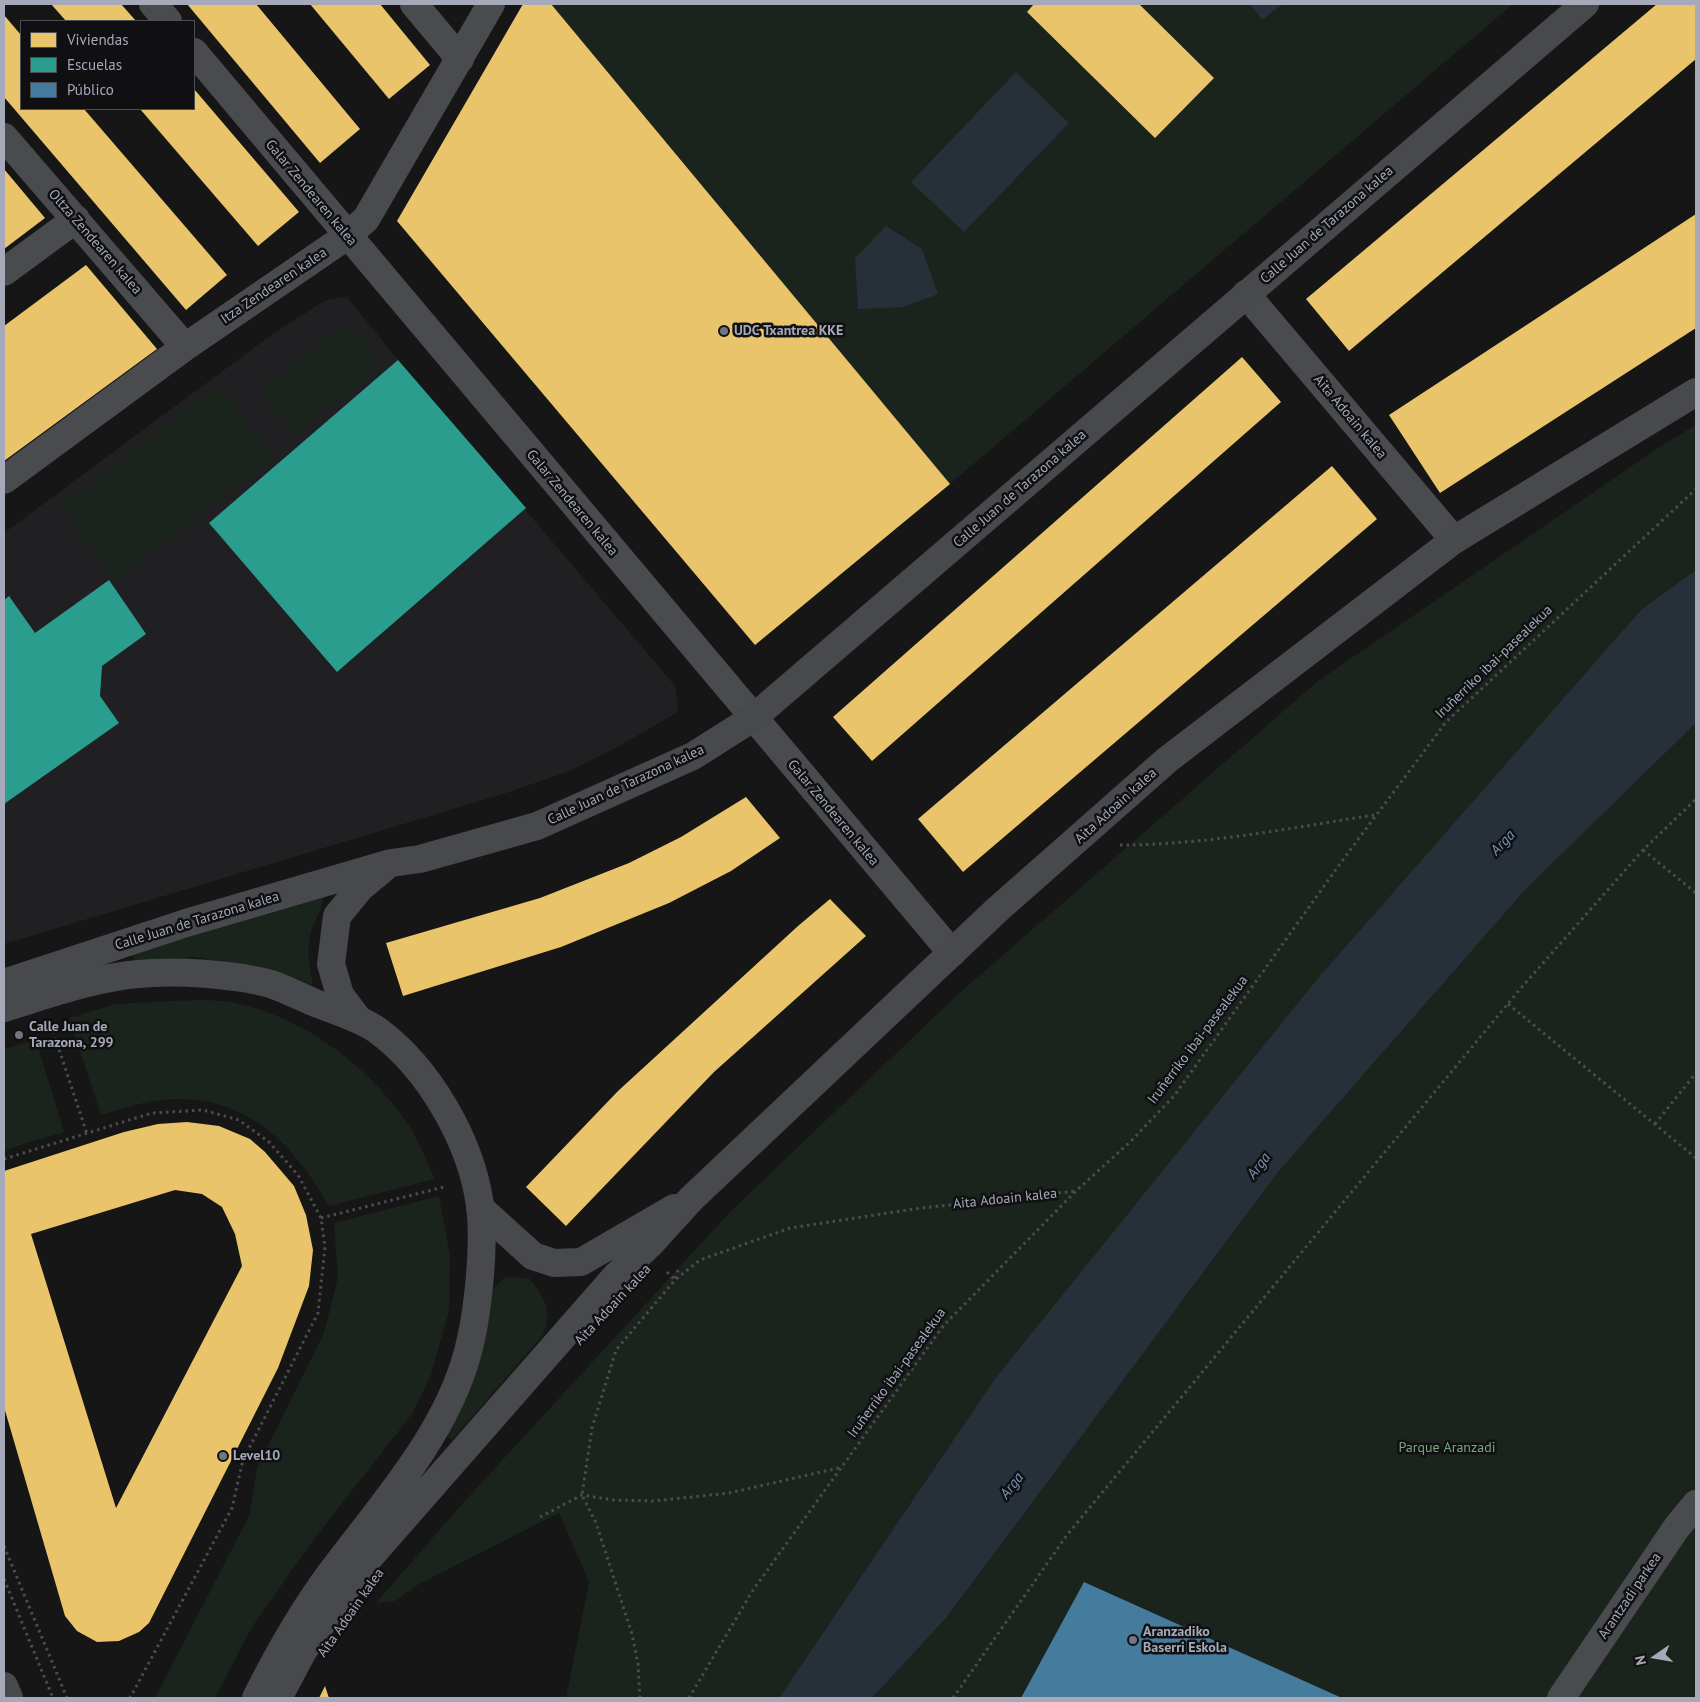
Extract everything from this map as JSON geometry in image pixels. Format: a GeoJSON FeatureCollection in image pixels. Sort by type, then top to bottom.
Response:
{"type":"FeatureCollection","features":[{"type":"Feature","properties":{"kind":"street"},"geometry":{"type":"LineString","coordinates":[[153,4],[167,20]]}},
{"type":"Feature","properties":{"kind":"street"},"geometry":{"type":"LineString","coordinates":[[414,4],[460,59]]}},
{"type":"Feature","properties":{"kind":"street","name":"Itza Zendearen kalea"},"geometry":{"type":"LineString","coordinates":[[4,480],[185,347],[347,236],[366,219],[491,4]]}},
{"type":"Feature","properties":{"kind":"street","name":"Calle Juan de Tarazona kalea"},"geometry":{"type":"LineString","coordinates":[[4,983],[186,923],[391,863],[420,859],[537,826],[692,756],[753,718],[1585,4]]}},
{"type":"Feature","properties":{"kind":"street","name":"Galar Zendearen kalea"},"geometry":{"type":"LineString","coordinates":[[195,53],[952,953]]}},
{"type":"Feature","properties":{"kind":"street","name":"Oltza Zendearen kalea"},"geometry":{"type":"LineString","coordinates":[[4,137],[185,347]]}},
{"type":"Feature","properties":{"kind":"street"},"geometry":{"type":"LineString","coordinates":[[4,272],[76,220]]}},
{"type":"Feature","properties":{"kind":"street","name":"Aita Adoain kalea"},"geometry":{"type":"LineString","coordinates":[[1246,294],[1454,540]]}},
{"type":"Feature","properties":{"kind":"street","name":"Aita Adoain kalea"},"geometry":{"type":"LineString","coordinates":[[278,1698],[303,1651],[361,1567],[616,1276],[651,1243],[690,1199],[952,953],[1167,760],[1454,540],[1696,392]]}},
{"type":"Feature","properties":{"kind":"street"},"geometry":{"type":"LineString","coordinates":[[358,1019],[340,995],[331,964],[337,916],[360,888],[391,863]]}},
{"type":"Feature","properties":{"kind":"street"},"geometry":{"type":"LineString","coordinates":[[4,1008],[88,984],[138,974],[207,974],[270,984],[358,1019],[376,1030],[406,1056],[443,1103],[473,1176],[480,1208],[480,1268],[467,1355],[441,1419],[388,1500],[331,1572],[281,1649],[256,1698]]}},
{"type":"Feature","properties":{"kind":"street","name":"Aita Adoain kalea"},"geometry":{"type":"LineString","coordinates":[[480,1208],[533,1256],[554,1263],[581,1262],[634,1229],[690,1199]]}},
{"type":"Feature","properties":{"kind":"street","name":"Arantzadi parkea"},"geometry":{"type":"LineString","coordinates":[[1570,1695],[1677,1527],[1696,1504]]}},
{"type":"Feature","properties":{"kind":"street"},"geometry":{"type":"LineString","coordinates":[[4,1686],[9,1698]]}},
{"type":"Feature","properties":{"kind":"path","name":"Iruñerriko ibai-pasealekua"},"geometry":{"type":"LineString","coordinates":[[689,1698],[753,1590],[944,1325],[1076,1191],[1130,1142],[1174,1096],[1375,815],[1446,722],[1696,489]]}},
{"type":"Feature","properties":{"kind":"path"},"geometry":{"type":"LineString","coordinates":[[954,1698],[1067,1535],[1508,1004],[1643,850],[1696,799]]}},
{"type":"Feature","properties":{"kind":"path"},"geometry":{"type":"LineString","coordinates":[[1072,845],[1156,845],[1279,830],[1375,815]]}},
{"type":"Feature","properties":{"kind":"path"},"geometry":{"type":"LineString","coordinates":[[1643,850],[1696,893]]}},
{"type":"Feature","properties":{"kind":"path"},"geometry":{"type":"LineString","coordinates":[[1508,1004],[1696,1158]]}},
{"type":"Feature","properties":{"kind":"path"},"geometry":{"type":"LineString","coordinates":[[41,1025],[50,1022],[87,1134]]}},
{"type":"Feature","properties":{"kind":"path"},"geometry":{"type":"LineString","coordinates":[[1655,1124],[1696,1073]]}},
{"type":"Feature","properties":{"kind":"path"},"geometry":{"type":"LineString","coordinates":[[4,1159],[152,1113],[203,1110],[239,1120],[270,1142],[298,1175],[321,1218],[325,1247],[318,1313],[243,1460],[232,1508],[130,1698]]}},
{"type":"Feature","properties":{"kind":"path"},"geometry":{"type":"LineString","coordinates":[[321,1218],[447,1186]]}},
{"type":"Feature","properties":{"kind":"path","name":"Aita Adoain kalea"},"geometry":{"type":"LineString","coordinates":[[661,1266],[675,1280],[700,1260],[790,1228],[914,1209],[1076,1191]]}},
{"type":"Feature","properties":{"kind":"path"},"geometry":{"type":"LineString","coordinates":[[640,1698],[638,1664],[632,1634],[596,1523],[582,1495],[592,1428],[616,1350],[675,1280],[678,1270]]}},
{"type":"Feature","properties":{"kind":"path"},"geometry":{"type":"LineString","coordinates":[[540,1517],[582,1495],[613,1500],[654,1500],[729,1493],[843,1467]]}},
{"type":"Feature","properties":{"kind":"path"},"geometry":{"type":"LineString","coordinates":[[4,1546],[68,1698]]}},
{"type":"Feature","properties":{"kind":"path"},"geometry":{"type":"LineString","coordinates":[[4,1579],[53,1698]]}},
{"type":"Feature","properties":{"kind":"shaded area"},"geometry":{"type":"Polygon","coordinates":[[[347,297],[398,360],[676,687],[678,712],[619,746],[567,772],[503,794],[4,944],[4,533],[274,333],[326,300],[347,297]]]}},
{"type":"Feature","properties":{"kind":"green space","name":"UDC Txantrea KKE"},"geometry":{"type":"Polygon","coordinates":[[[523,4],[1250,4],[1262,20],[1283,4],[1513,4],[950,484],[755,645],[397,221],[523,4]]]}},
{"type":"Feature","properties":{"kind":"green space"},"geometry":{"type":"Polygon","coordinates":[[[350,322],[383,367],[293,434],[259,389],[350,322]]]}},
{"type":"Feature","properties":{"kind":"green space"},"geometry":{"type":"Polygon","coordinates":[[[218,385],[274,458],[115,580],[60,507],[218,385]]]}},
{"type":"Feature","properties":{"kind":"green space"},"geometry":{"type":"Polygon","coordinates":[[[1696,425],[1696,570],[1642,609],[994,1380],[779,1698],[566,1698],[589,1582],[559,1513],[419,1584],[395,1601],[376,1603],[462,1504],[731,1211],[956,996],[1318,681],[1661,446],[1696,425]]]}},
{"type":"Feature","properties":{"kind":"green space","name":"Parque Aranzadi"},"geometry":{"type":"Polygon","coordinates":[[[1696,723],[1696,1698],[872,1698],[947,1617],[1278,1172],[1525,890],[1696,723]]]}},
{"type":"Feature","properties":{"kind":"green space"},"geometry":{"type":"Polygon","coordinates":[[[324,895],[322,906],[310,936],[309,960],[313,983],[309,987],[249,966],[195,957],[134,961],[132,953],[324,895]]]}},
{"type":"Feature","properties":{"kind":"green space"},"geometry":{"type":"Polygon","coordinates":[[[168,1001],[221,1001],[255,1008],[306,1030],[330,1045],[353,1063],[392,1102],[412,1130],[435,1179],[329,1206],[314,1181],[278,1139],[258,1123],[235,1110],[210,1102],[183,1099],[146,1102],[101,1115],[69,1018],[116,1004],[168,1001]]]}},
{"type":"Feature","properties":{"kind":"green space"},"geometry":{"type":"Polygon","coordinates":[[[36,1040],[64,1132],[4,1150],[4,1049],[36,1040]]]}},
{"type":"Feature","properties":{"kind":"green space"},"geometry":{"type":"Polygon","coordinates":[[[439,1196],[450,1256],[449,1311],[431,1375],[412,1414],[311,1543],[252,1627],[215,1698],[155,1698],[249,1516],[257,1468],[324,1333],[338,1278],[334,1223],[439,1196]]]}},
{"type":"Feature","properties":{"kind":"green space"},"geometry":{"type":"Polygon","coordinates":[[[505,1277],[529,1278],[546,1305],[546,1326],[543,1335],[452,1440],[447,1435],[471,1383],[493,1289],[505,1277]]]}},
{"type":"Feature","properties":{"kind":"water"},"geometry":{"type":"Polygon","coordinates":[[[1250,4],[1283,4],[1262,20],[1250,4]]]}},
{"type":"Feature","properties":{"kind":"water"},"geometry":{"type":"Polygon","coordinates":[[[1016,72],[1069,123],[964,232],[911,182],[1016,72]]]}},
{"type":"Feature","properties":{"kind":"water"},"geometry":{"type":"Polygon","coordinates":[[[886,226],[922,249],[938,294],[904,307],[858,309],[855,258],[886,226]]]}},
{"type":"Feature","properties":{"kind":"water","name":"Arga"},"geometry":{"type":"Polygon","coordinates":[[[1696,570],[1696,723],[1525,890],[1278,1172],[947,1617],[872,1698],[779,1698],[994,1380],[1319,977],[1642,609],[1696,570]]]}},
{"type":"Feature","properties":{"kind":"building: Viviendas"},"geometry":{"type":"Polygon","coordinates":[[[51,4],[121,4],[135,20],[65,20],[51,4]]]}},
{"type":"Feature","properties":{"kind":"building: Viviendas"},"geometry":{"type":"Polygon","coordinates":[[[187,4],[256,4],[360,129],[320,163],[187,4]]]}},
{"type":"Feature","properties":{"kind":"building: Viviendas"},"geometry":{"type":"Polygon","coordinates":[[[310,4],[380,4],[430,65],[389,99],[310,4]]]}},
{"type":"Feature","properties":{"kind":"building: Viviendas"},"geometry":{"type":"Polygon","coordinates":[[[523,4],[551,4],[950,484],[755,645],[397,221],[523,4]]]}},
{"type":"Feature","properties":{"kind":"building: Viviendas"},"geometry":{"type":"Polygon","coordinates":[[[1034,4],[1139,4],[1214,78],[1155,138],[1027,12],[1034,4]]]}},
{"type":"Feature","properties":{"kind":"building: Viviendas"},"geometry":{"type":"Polygon","coordinates":[[[1657,4],[1696,4],[1696,59],[1349,351],[1306,299],[1657,4]]]}},
{"type":"Feature","properties":{"kind":"building: Viviendas"},"geometry":{"type":"Polygon","coordinates":[[[4,15],[20,34],[20,110],[85,110],[227,275],[186,310],[4,97],[4,15]]]}},
{"type":"Feature","properties":{"kind":"building: Viviendas"},"geometry":{"type":"Polygon","coordinates":[[[195,90],[299,212],[258,246],[141,110],[195,110],[195,90]]]}},
{"type":"Feature","properties":{"kind":"building: Viviendas"},"geometry":{"type":"Polygon","coordinates":[[[4,169],[45,218],[4,249],[4,169]]]}},
{"type":"Feature","properties":{"kind":"building: Viviendas"},"geometry":{"type":"Polygon","coordinates":[[[1696,214],[1696,328],[1440,493],[1389,415],[1696,214]]]}},
{"type":"Feature","properties":{"kind":"building: Viviendas"},"geometry":{"type":"Polygon","coordinates":[[[86,265],[157,349],[4,461],[4,326],[86,265]]]}},
{"type":"Feature","properties":{"kind":"building: Viviendas"},"geometry":{"type":"Polygon","coordinates":[[[1242,357],[1281,402],[872,761],[833,717],[1242,357]]]}},
{"type":"Feature","properties":{"kind":"building: Viviendas"},"geometry":{"type":"Polygon","coordinates":[[[1332,466],[1377,519],[963,872],[918,819],[1332,466]]]}},
{"type":"Feature","properties":{"kind":"building: Viviendas"},"geometry":{"type":"Polygon","coordinates":[[[746,797],[780,838],[731,871],[669,903],[561,947],[403,996],[386,943],[540,898],[629,863],[681,837],[746,797]]]}},
{"type":"Feature","properties":{"kind":"building: Viviendas"},"geometry":{"type":"Polygon","coordinates":[[[830,899],[866,936],[714,1072],[566,1226],[526,1187],[618,1091],[830,899]]]}},
{"type":"Feature","properties":{"kind":"building: Viviendas"},"geometry":{"type":"Polygon","coordinates":[[[187,1122],[219,1126],[250,1139],[265,1152],[294,1186],[306,1215],[313,1250],[309,1286],[278,1368],[149,1623],[139,1632],[119,1641],[97,1642],[77,1631],[65,1616],[4,1407],[4,1171],[124,1132],[158,1124],[187,1122]],[[175,1190],[31,1234],[116,1508],[242,1266],[235,1234],[222,1207],[202,1194],[175,1190]]]}},
{"type":"Feature","properties":{"kind":"building: Viviendas"},"geometry":{"type":"Polygon","coordinates":[[[325,1686],[329,1698],[319,1698],[325,1686]]]}},
{"type":"Feature","properties":{"kind":"building: Escuelas"},"geometry":{"type":"Polygon","coordinates":[[[398,360],[526,508],[337,672],[209,523],[398,360]]]}},
{"type":"Feature","properties":{"kind":"building: Escuelas"},"geometry":{"type":"Polygon","coordinates":[[[109,580],[146,634],[102,666],[100,696],[119,723],[4,804],[4,600],[9,596],[35,633],[109,580]]]}},
{"type":"Feature","properties":{"kind":"building: Público","name":"Aranzadiko Baserri Eskola"},"geometry":{"type":"Polygon","coordinates":[[[1084,1582],[1342,1698],[1021,1698],[1084,1582]]]}},
{"type":"Feature","properties":{"kind":"place","name":"UDC Txantrea KKE"},"geometry":{"type":"Point","coordinates":[724,331]}},
{"type":"Feature","properties":{"kind":"place","name":"Calle Juan de Tarazona, 299"},"geometry":{"type":"Point","coordinates":[19,1035]}},
{"type":"Feature","properties":{"kind":"place","name":"Level10"},"geometry":{"type":"Point","coordinates":[223,1456]}},
{"type":"Feature","properties":{"kind":"place","name":"Aranzadiko Baserri Eskola"},"geometry":{"type":"Point","coordinates":[1133,1640]}}]}
